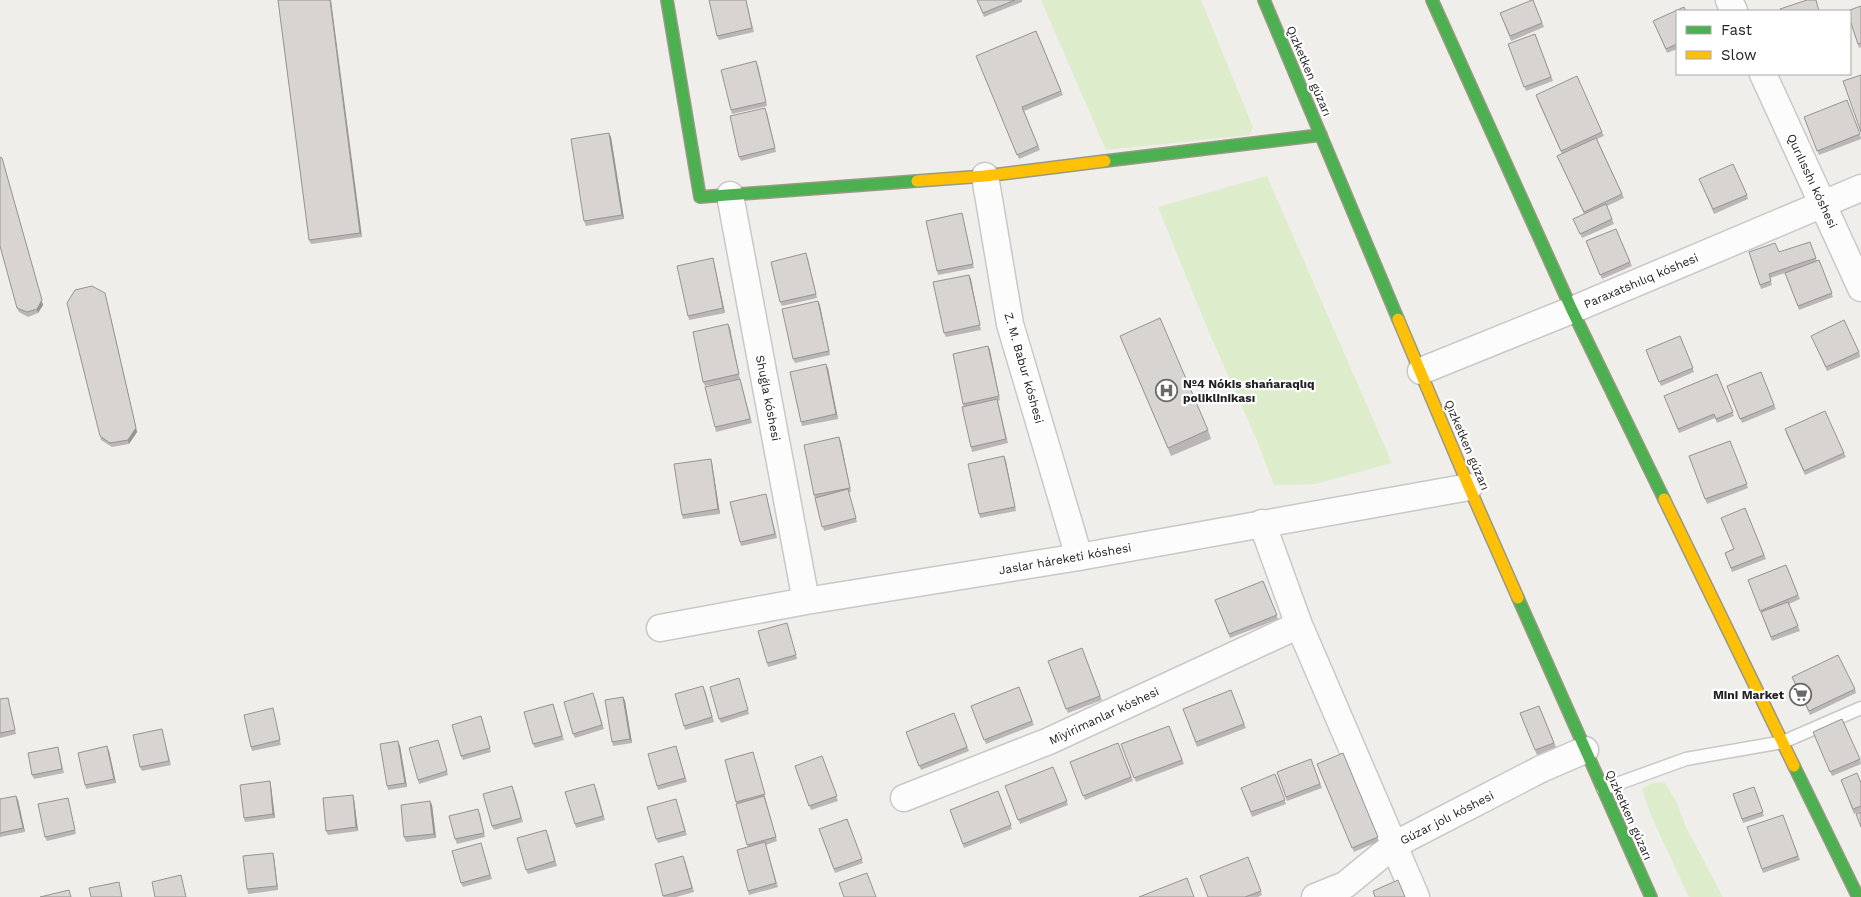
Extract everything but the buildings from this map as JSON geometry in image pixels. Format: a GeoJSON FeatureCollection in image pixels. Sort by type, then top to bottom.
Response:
{"type":"FeatureCollection","features":[{"type":"Feature","properties":{"kind":"street"},"geometry":{"type":"LineString","coordinates":[[667,0],[700,197],[985,176],[1321,136]]}},
{"type":"Feature","properties":{"kind":"street","name":"Qızketken gúzarı"},"geometry":{"type":"LineString","coordinates":[[1264,0],[1469,487],[1650,897]]}},
{"type":"Feature","properties":{"kind":"street"},"geometry":{"type":"LineString","coordinates":[[1432,0],[1572,310],[1858,897]]}},
{"type":"Feature","properties":{"kind":"street","name":"Qurılısshı kóshesi"},"geometry":{"type":"LineString","coordinates":[[1763,75],[1861,288]]}},
{"type":"Feature","properties":{"kind":"street","name":"Z. M. Babur kóshesi"},"geometry":{"type":"LineString","coordinates":[[985,176],[1010,324],[1079,557]]}},
{"type":"Feature","properties":{"kind":"street","name":"Paraxatshılıq kóshesi"},"geometry":{"type":"LineString","coordinates":[[1420,371],[1572,310],[1861,188]]}},
{"type":"Feature","properties":{"kind":"street","name":"Shuǵla kóshesi"},"geometry":{"type":"LineString","coordinates":[[730,195],[806,601]]}},
{"type":"Feature","properties":{"kind":"street","name":"Jaslar háreketi kóshesi"},"geometry":{"type":"LineString","coordinates":[[660,628],[806,601],[1079,557],[1469,487]]}},
{"type":"Feature","properties":{"kind":"street"},"geometry":{"type":"LineString","coordinates":[[1262,523],[1299,625],[1416,897]]}},
{"type":"Feature","properties":{"kind":"street","name":"Miyirimanlar kóshesi"},"geometry":{"type":"LineString","coordinates":[[904,798],[1048,741],[1299,625]]}},
{"type":"Feature","properties":{"kind":"street","name":"Gúzar jolı kóshesi"},"geometry":{"type":"LineString","coordinates":[[1315,897],[1345,885],[1394,845],[1541,769],[1585,750]]}},
{"type":"Feature","properties":{"kind":"lane"},"geometry":{"type":"LineString","coordinates":[[1602,789],[1686,759],[1783,742],[1861,708]]}},
{"type":"Feature","properties":{"kind":"green space"},"geometry":{"type":"Polygon","coordinates":[[[1041,0],[1201,0],[1253,127],[1249,135],[1106,150],[1041,0]]]}},
{"type":"Feature","properties":{"kind":"green space"},"geometry":{"type":"Polygon","coordinates":[[[1267,176],[1392,463],[1315,484],[1274,485],[1158,207],[1267,176]]]}},
{"type":"Feature","properties":{"kind":"green space"},"geometry":{"type":"Polygon","coordinates":[[[1664,782],[1676,801],[1687,829],[1723,897],[1689,897],[1652,818],[1642,790],[1651,783],[1664,782]]]}},
{"type":"Feature","properties":{"kind":"traffic: fast"},"geometry":{"type":"LineString","coordinates":[[667,0],[700,197],[917,181]]}},
{"type":"Feature","properties":{"kind":"traffic: fast"},"geometry":{"type":"LineString","coordinates":[[1264,0],[1398,319]]}},
{"type":"Feature","properties":{"kind":"traffic: fast"},"geometry":{"type":"LineString","coordinates":[[1432,0],[1572,310],[1664,499]]}},
{"type":"Feature","properties":{"kind":"traffic: fast"},"geometry":{"type":"LineString","coordinates":[[1105,161],[1321,135]]}},
{"type":"Feature","properties":{"kind":"traffic: fast"},"geometry":{"type":"LineString","coordinates":[[1518,598],[1651,897]]}},
{"type":"Feature","properties":{"kind":"traffic: fast"},"geometry":{"type":"LineString","coordinates":[[1794,766],[1858,897]]}},
{"type":"Feature","properties":{"kind":"traffic: slow"},"geometry":{"type":"LineString","coordinates":[[917,181],[985,176],[1105,161]]}},
{"type":"Feature","properties":{"kind":"traffic: slow"},"geometry":{"type":"LineString","coordinates":[[1398,319],[1518,598]]}},
{"type":"Feature","properties":{"kind":"traffic: slow"},"geometry":{"type":"LineString","coordinates":[[1664,499],[1794,766]]}},
{"type":"Feature","properties":{"kind":"place","name":"№4 Nókis shańaraqlıq poliklinikası"},"geometry":{"type":"Point","coordinates":[1167,391]}},
{"type":"Feature","properties":{"kind":"place","name":"Mini Market"},"geometry":{"type":"Point","coordinates":[1800,695]}}]}
